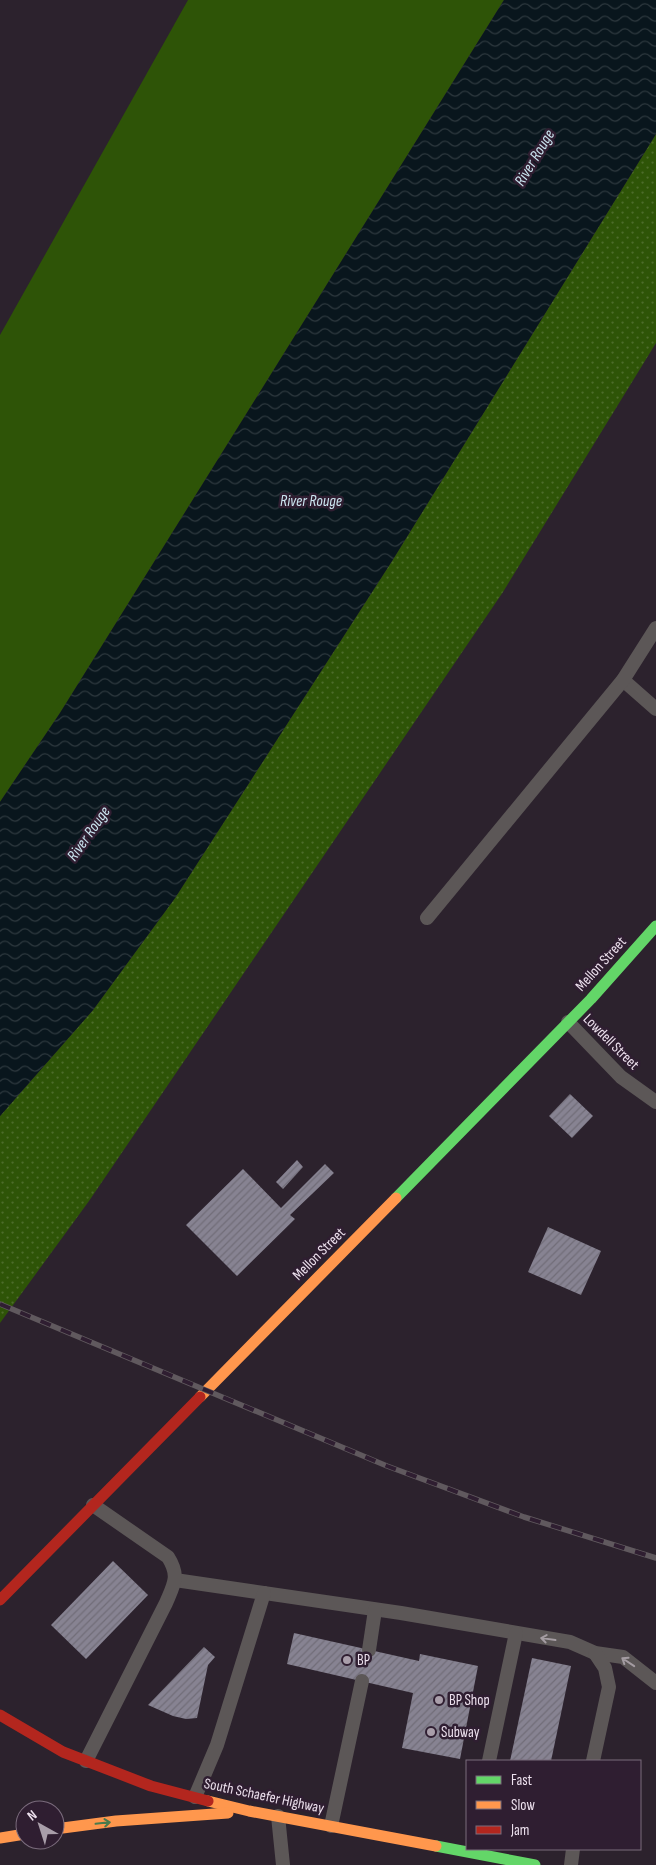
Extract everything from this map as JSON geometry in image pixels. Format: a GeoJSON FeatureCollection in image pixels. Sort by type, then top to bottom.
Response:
{"type":"FeatureCollection","features":[{"type":"Feature","properties":{"kind":"street","name":"Mellon Street"},"geometry":{"type":"LineString","coordinates":[[0,1600],[568,1022],[656,926]]}},
{"type":"Feature","properties":{"kind":"street","name":"South Schaefer Highway"},"geometry":{"type":"LineString","coordinates":[[0,1715],[63,1752],[122,1776],[249,1811],[466,1849]]}},
{"type":"Feature","properties":{"kind":"street"},"geometry":{"type":"LineString","coordinates":[[65,1827],[249,1811]]}},
{"type":"Feature","properties":{"kind":"street"},"geometry":{"type":"LineString","coordinates":[[0,1838],[15,1836]]}},
{"type":"Feature","properties":{"kind":"street","name":"South Schaefer Highway"},"geometry":{"type":"LineString","coordinates":[[469,1850],[536,1865]]}},
{"type":"Feature","properties":{"kind":"lane"},"geometry":{"type":"LineString","coordinates":[[427,918],[624,680],[656,628]]}},
{"type":"Feature","properties":{"kind":"lane"},"geometry":{"type":"LineString","coordinates":[[624,680],[656,709]]}},
{"type":"Feature","properties":{"kind":"lane","name":"Lowdell Street"},"geometry":{"type":"LineString","coordinates":[[568,1022],[622,1077],[656,1102]]}},
{"type":"Feature","properties":{"kind":"lane"},"geometry":{"type":"LineString","coordinates":[[86,1761],[176,1580],[174,1566],[168,1557],[93,1505]]}},
{"type":"Feature","properties":{"kind":"lane"},"geometry":{"type":"LineString","coordinates":[[176,1580],[570,1642],[595,1653],[623,1657],[656,1683]]}},
{"type":"Feature","properties":{"kind":"lane"},"geometry":{"type":"LineString","coordinates":[[196,1797],[217,1745],[264,1593]]}},
{"type":"Feature","properties":{"kind":"lane"},"geometry":{"type":"LineString","coordinates":[[369,1650],[375,1610]]}},
{"type":"Feature","properties":{"kind":"lane"},"geometry":{"type":"LineString","coordinates":[[489,1760],[516,1633]]}},
{"type":"Feature","properties":{"kind":"lane"},"geometry":{"type":"LineString","coordinates":[[593,1760],[609,1687],[605,1668],[595,1653]]}},
{"type":"Feature","properties":{"kind":"lane"},"geometry":{"type":"LineString","coordinates":[[331,1826],[362,1681]]}},
{"type":"Feature","properties":{"kind":"lane"},"geometry":{"type":"LineString","coordinates":[[278,1816],[283,1865]]}},
{"type":"Feature","properties":{"kind":"lane"},"geometry":{"type":"LineString","coordinates":[[571,1865],[574,1850]]}},
{"type":"Feature","properties":{"kind":"green space"},"geometry":{"type":"Polygon","coordinates":[[[188,0],[504,0],[60,713],[0,802],[0,335],[188,0]]]}},
{"type":"Feature","properties":{"kind":"green space"},"geometry":{"type":"Polygon","coordinates":[[[656,134],[656,343],[503,592],[89,1201],[0,1323],[0,1116],[93,1010],[175,898],[392,561],[656,134]]]}},
{"type":"Feature","properties":{"kind":"water","name":"River Rouge"},"geometry":{"type":"Polygon","coordinates":[[[504,0],[656,0],[656,134],[392,561],[175,898],[93,1010],[0,1116],[0,802],[60,713],[504,0]]]}},
{"type":"Feature","properties":{"kind":"building"},"geometry":{"type":"Polygon","coordinates":[[[570,1094],[593,1116],[572,1138],[549,1116],[570,1094]]]}},
{"type":"Feature","properties":{"kind":"building"},"geometry":{"type":"Polygon","coordinates":[[[297,1160],[303,1167],[283,1189],[276,1182],[297,1160]]]}},
{"type":"Feature","properties":{"kind":"building"},"geometry":{"type":"Polygon","coordinates":[[[325,1164],[334,1173],[290,1215],[295,1219],[237,1276],[186,1225],[243,1169],[281,1208],[325,1164]]]}},
{"type":"Feature","properties":{"kind":"building"},"geometry":{"type":"Polygon","coordinates":[[[548,1227],[601,1251],[581,1295],[528,1272],[548,1227]]]}},
{"type":"Feature","properties":{"kind":"building"},"geometry":{"type":"Polygon","coordinates":[[[113,1561],[148,1595],[86,1659],[51,1625],[113,1561]]]}},
{"type":"Feature","properties":{"kind":"building"},"geometry":{"type":"Polygon","coordinates":[[[294,1633],[419,1661],[420,1654],[478,1666],[460,1759],[402,1748],[413,1693],[287,1664],[294,1633]]]}},
{"type":"Feature","properties":{"kind":"building"},"geometry":{"type":"Polygon","coordinates":[[[204,1647],[215,1657],[208,1665],[197,1718],[186,1719],[173,1716],[148,1705],[204,1647]]]}},
{"type":"Feature","properties":{"kind":"building"},"geometry":{"type":"Polygon","coordinates":[[[532,1658],[571,1666],[551,1760],[510,1760],[532,1658]]]}},
{"type":"Feature","properties":{"kind":"railway"},"geometry":{"type":"LineString","coordinates":[[0,1304],[387,1466],[524,1517],[656,1558]]}},
{"type":"Feature","properties":{"kind":"traffic: fast"},"geometry":{"type":"LineString","coordinates":[[396,1198],[591,999],[656,926]]}},
{"type":"Feature","properties":{"kind":"traffic: fast"},"geometry":{"type":"LineString","coordinates":[[436,1846],[535,1865]]}},
{"type":"Feature","properties":{"kind":"traffic: slow"},"geometry":{"type":"LineString","coordinates":[[200,1397],[396,1198]]}},
{"type":"Feature","properties":{"kind":"traffic: slow"},"geometry":{"type":"LineString","coordinates":[[208,1801],[249,1811],[436,1846]]}},
{"type":"Feature","properties":{"kind":"traffic: slow"},"geometry":{"type":"LineString","coordinates":[[65,1828],[116,1821],[228,1813]]}},
{"type":"Feature","properties":{"kind":"traffic: slow"},"geometry":{"type":"LineString","coordinates":[[0,1838],[15,1836]]}},
{"type":"Feature","properties":{"kind":"traffic: jam"},"geometry":{"type":"LineString","coordinates":[[0,1600],[200,1397]]}},
{"type":"Feature","properties":{"kind":"traffic: jam"},"geometry":{"type":"LineString","coordinates":[[0,1715],[63,1752],[151,1786],[208,1801]]}},
{"type":"Feature","properties":{"kind":"place","name":"BP"},"geometry":{"type":"Point","coordinates":[347,1660]}},
{"type":"Feature","properties":{"kind":"place","name":"BP Shop"},"geometry":{"type":"Point","coordinates":[439,1700]}},
{"type":"Feature","properties":{"kind":"place","name":"Subway"},"geometry":{"type":"Point","coordinates":[431,1732]}}]}
